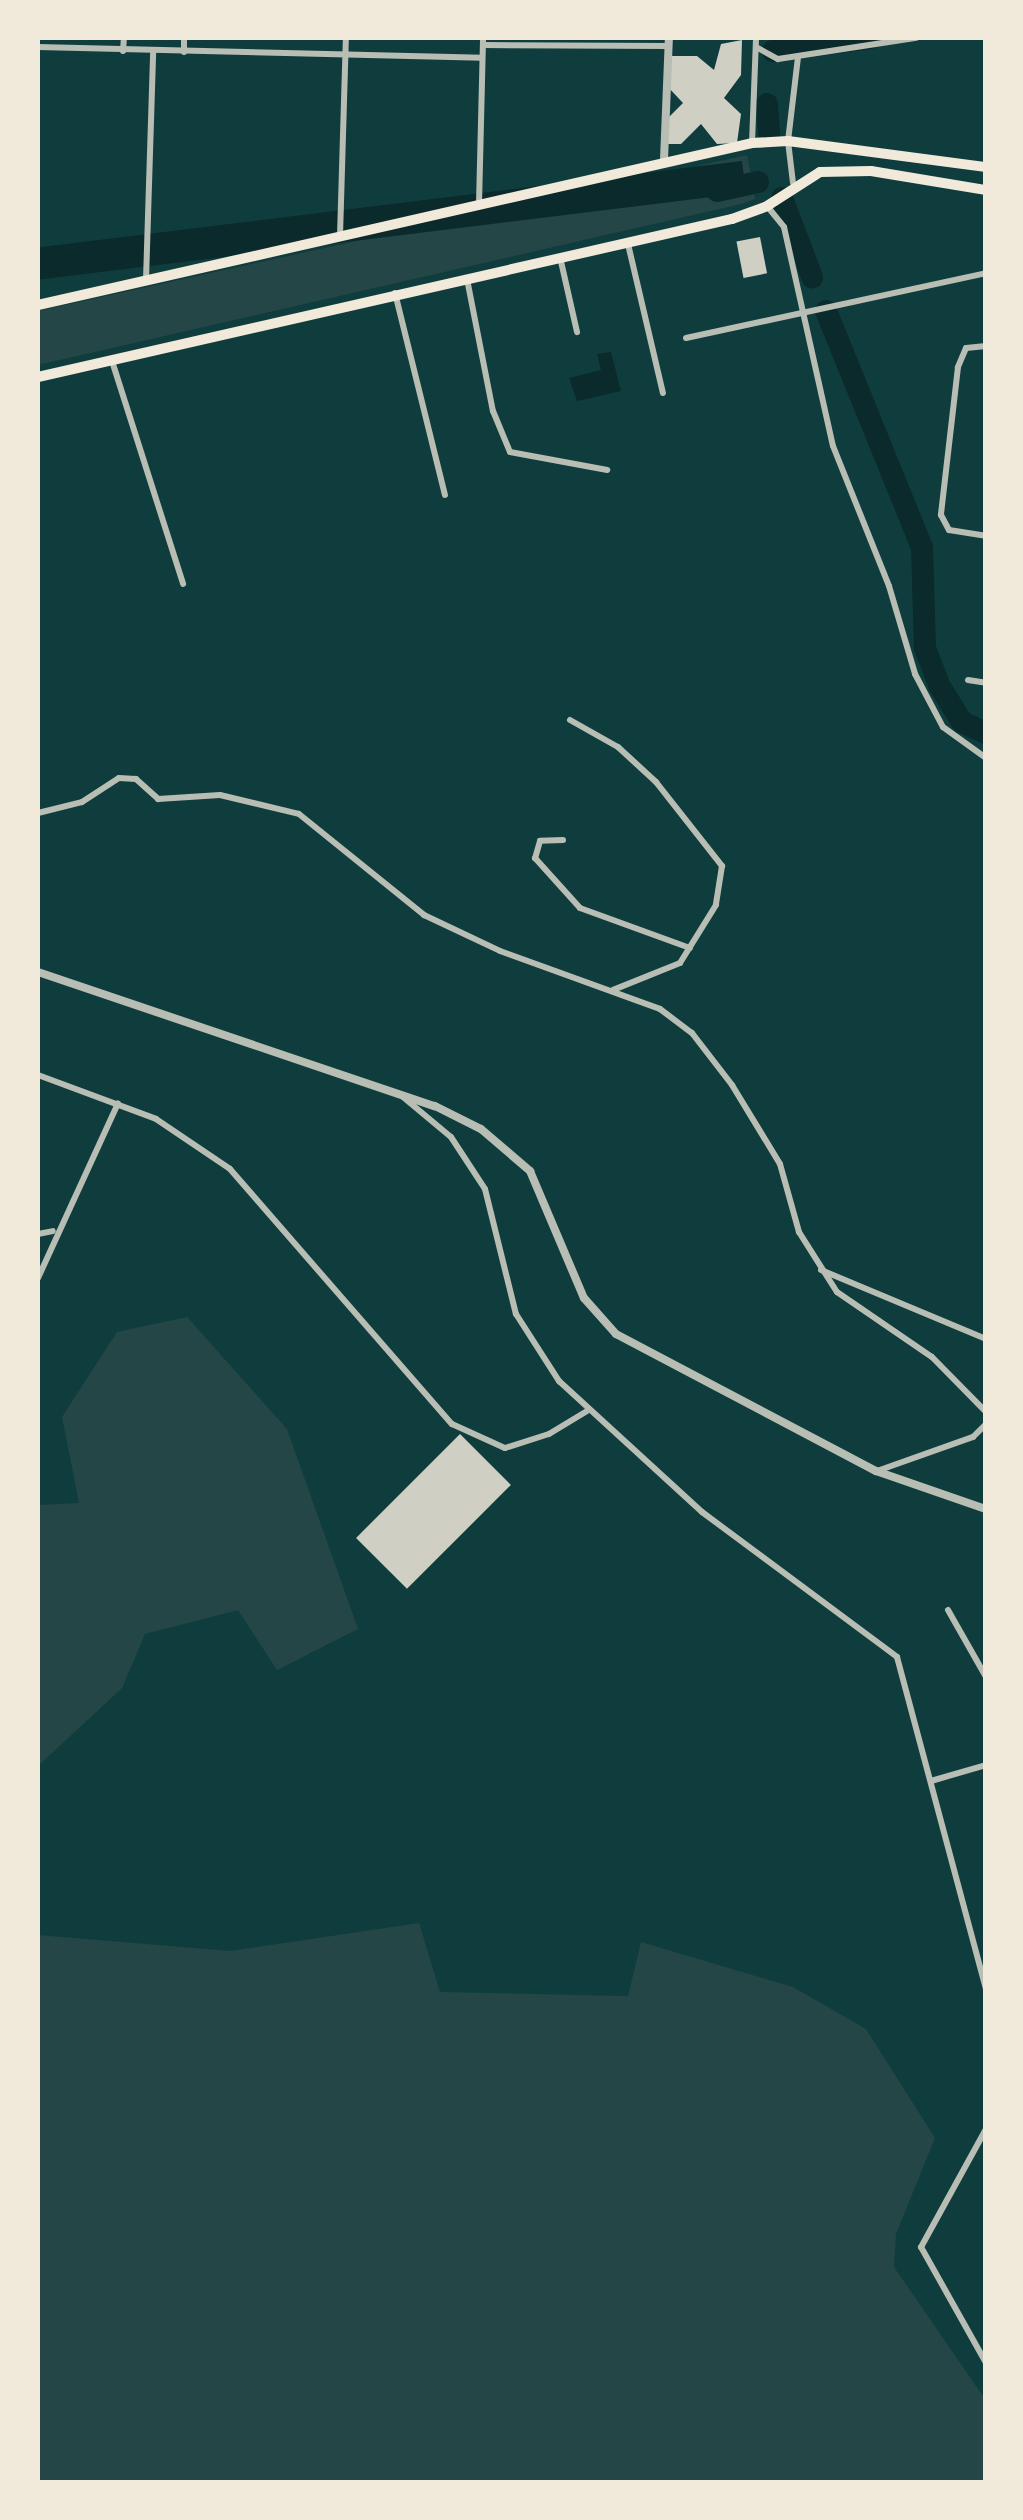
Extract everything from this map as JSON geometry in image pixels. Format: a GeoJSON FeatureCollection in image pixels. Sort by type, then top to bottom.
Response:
{"type":"FeatureCollection","features":[{"type":"Feature","properties":{"kind":"main road"},"geometry":{"type":"LineString","coordinates":[[38,305],[752,143],[788,142],[986,167]]}},
{"type":"Feature","properties":{"kind":"main road"},"geometry":{"type":"LineString","coordinates":[[38,376],[628,242],[768,206],[794,183],[820,172],[871,171],[986,190]]}},
{"type":"Feature","properties":{"kind":"street"},"geometry":{"type":"LineString","coordinates":[[123,50],[124,38]]}},
{"type":"Feature","properties":{"kind":"street"},"geometry":{"type":"LineString","coordinates":[[184,38],[184,52]]}},
{"type":"Feature","properties":{"kind":"street"},"geometry":{"type":"LineString","coordinates":[[340,237],[346,38]]}},
{"type":"Feature","properties":{"kind":"street"},"geometry":{"type":"LineString","coordinates":[[752,143],[756,38]]}},
{"type":"Feature","properties":{"kind":"street"},"geometry":{"type":"LineString","coordinates":[[756,47],[773,58],[798,57],[916,38]]}},
{"type":"Feature","properties":{"kind":"street"},"geometry":{"type":"LineString","coordinates":[[479,204],[483,41],[669,42],[664,160]]}},
{"type":"Feature","properties":{"kind":"street"},"geometry":{"type":"LineString","coordinates":[[38,47],[153,52],[346,51],[482,58]]}},
{"type":"Feature","properties":{"kind":"street"},"geometry":{"type":"LineString","coordinates":[[146,282],[153,52]]}},
{"type":"Feature","properties":{"kind":"street"},"geometry":{"type":"LineString","coordinates":[[794,183],[788,142],[798,57]]}},
{"type":"Feature","properties":{"kind":"street"},"geometry":{"type":"LineString","coordinates":[[768,206],[784,227],[806,313],[827,428],[889,586],[915,674],[944,727],[986,758]]}},
{"type":"Feature","properties":{"kind":"street"},"geometry":{"type":"LineString","coordinates":[[628,242],[662,393]]}},
{"type":"Feature","properties":{"kind":"street"},"geometry":{"type":"LineString","coordinates":[[560,257],[577,332]]}},
{"type":"Feature","properties":{"kind":"street"},"geometry":{"type":"LineString","coordinates":[[686,338],[806,313],[936,278],[986,273]]}},
{"type":"Feature","properties":{"kind":"street"},"geometry":{"type":"LineString","coordinates":[[466,278],[493,410],[510,452],[608,470]]}},
{"type":"Feature","properties":{"kind":"street"},"geometry":{"type":"LineString","coordinates":[[395,293],[445,496]]}},
{"type":"Feature","properties":{"kind":"street"},"geometry":{"type":"LineString","coordinates":[[986,346],[966,348],[958,367],[941,500],[949,530],[986,536]]}},
{"type":"Feature","properties":{"kind":"street"},"geometry":{"type":"LineString","coordinates":[[112,360],[183,584]]}},
{"type":"Feature","properties":{"kind":"street"},"geometry":{"type":"LineString","coordinates":[[968,680],[986,684]]}},
{"type":"Feature","properties":{"kind":"street"},"geometry":{"type":"LineString","coordinates":[[570,720],[618,747],[656,782],[722,866],[716,905],[690,948],[660,976],[612,991]]}},
{"type":"Feature","properties":{"kind":"street"},"geometry":{"type":"LineString","coordinates":[[38,813],[82,802],[118,778],[136,779],[158,800],[247,798],[298,814],[424,915],[500,951],[660,1009],[692,1033],[722,1072],[780,1164],[799,1232],[818,1269],[836,1292],[932,1357],[986,1412]]}},
{"type":"Feature","properties":{"kind":"street"},"geometry":{"type":"LineString","coordinates":[[563,840],[540,841],[534,858],[580,908],[690,948]]}},
{"type":"Feature","properties":{"kind":"street"},"geometry":{"type":"LineString","coordinates":[[38,972],[402,1097],[481,1129],[515,1154],[541,1191],[584,1298],[616,1334],[876,1471],[986,1508]]}},
{"type":"Feature","properties":{"kind":"street"},"geometry":{"type":"LineString","coordinates":[[38,1075],[118,1103],[190,1138],[230,1169],[452,1424],[505,1448],[549,1434],[587,1411]]}},
{"type":"Feature","properties":{"kind":"street"},"geometry":{"type":"LineString","coordinates":[[402,1097],[450,1137],[486,1189],[516,1314],[534,1348],[587,1411],[702,1512],[885,1644],[904,1675],[986,1990]]}},
{"type":"Feature","properties":{"kind":"street"},"geometry":{"type":"LineString","coordinates":[[38,1278],[54,1231],[118,1103]]}},
{"type":"Feature","properties":{"kind":"street"},"geometry":{"type":"LineString","coordinates":[[38,1234],[54,1231]]}},
{"type":"Feature","properties":{"kind":"street"},"geometry":{"type":"LineString","coordinates":[[818,1269],[986,1340]]}},
{"type":"Feature","properties":{"kind":"street"},"geometry":{"type":"LineString","coordinates":[[876,1471],[973,1438],[986,1424]]}},
{"type":"Feature","properties":{"kind":"street"},"geometry":{"type":"LineString","coordinates":[[948,1610],[986,1678]]}},
{"type":"Feature","properties":{"kind":"street"},"geometry":{"type":"LineString","coordinates":[[931,1781],[986,1765]]}},
{"type":"Feature","properties":{"kind":"street"},"geometry":{"type":"LineString","coordinates":[[986,2129],[921,2247],[986,2363]]}},
{"type":"Feature","properties":{"kind":"shaded area"},"geometry":{"type":"Polygon","coordinates":[[[747,155],[755,199],[741,204],[38,365],[38,311],[747,155]]]}},
{"type":"Feature","properties":{"kind":"shaded area"},"geometry":{"type":"Polygon","coordinates":[[[742,161],[746,193],[38,280],[38,247],[742,161]]]}},
{"type":"Feature","properties":{"kind":"shaded area"},"geometry":{"type":"Polygon","coordinates":[[[611,352],[621,391],[577,401],[569,378],[601,370],[597,354],[611,352]]]}},
{"type":"Feature","properties":{"kind":"shaded area"},"geometry":{"type":"Polygon","coordinates":[[[187,1317],[287,1429],[358,1629],[277,1670],[238,1610],[145,1634],[122,1688],[38,1766],[38,1505],[79,1503],[62,1417],[117,1332],[187,1317]]]}},
{"type":"Feature","properties":{"kind":"shaded area"},"geometry":{"type":"Polygon","coordinates":[[[419,1923],[440,1992],[628,1996],[641,1942],[793,1987],[866,2029],[935,2138],[896,2234],[894,2267],[985,2399],[985,2482],[38,2482],[38,1935],[230,1951],[419,1923]]]}},
{"type":"Feature","properties":{"kind":"building"},"geometry":{"type":"Polygon","coordinates":[[[742,40],[741,75],[724,98],[741,114],[737,143],[717,144],[701,124],[681,144],[666,144],[666,120],[683,103],[668,87],[671,56],[697,56],[714,70],[721,44],[742,40]]]}},
{"type":"Feature","properties":{"kind":"building"},"geometry":{"type":"Polygon","coordinates":[[[760,237],[767,273],[744,278],[736,242],[760,237]]]}},
{"type":"Feature","properties":{"kind":"building"},"geometry":{"type":"Polygon","coordinates":[[[460,1434],[511,1485],[407,1589],[356,1538],[460,1434]]]}},
{"type":"Feature","properties":{"kind":"waterway"},"geometry":{"type":"LineString","coordinates":[[773,51],[870,38]]}},
{"type":"Feature","properties":{"kind":"waterway"},"geometry":{"type":"LineString","coordinates":[[767,104],[769,133]]}},
{"type":"Feature","properties":{"kind":"waterway"},"geometry":{"type":"LineString","coordinates":[[717,191],[758,182]]}},
{"type":"Feature","properties":{"kind":"waterway"},"geometry":{"type":"LineString","coordinates":[[782,198],[812,277]]}},
{"type":"Feature","properties":{"kind":"waterway"},"geometry":{"type":"LineString","coordinates":[[826,311],[922,547],[925,648],[939,685],[962,722],[986,733]]}}]}
